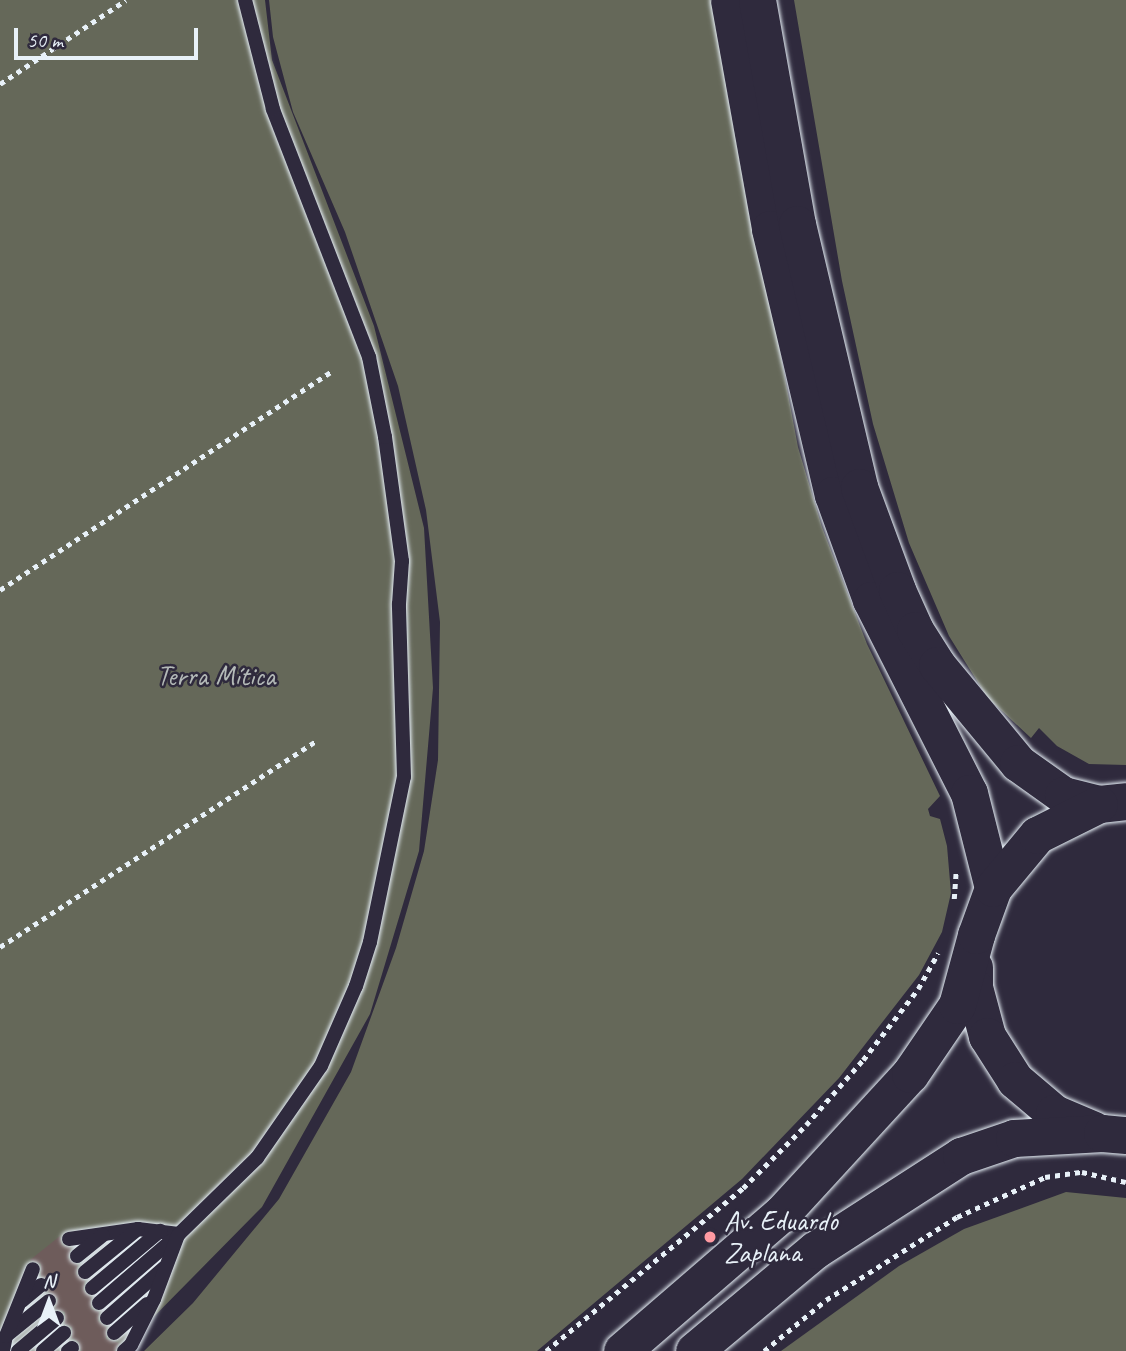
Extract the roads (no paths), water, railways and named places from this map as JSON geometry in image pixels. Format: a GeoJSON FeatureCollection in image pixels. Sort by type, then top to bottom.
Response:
{"type":"FeatureCollection","features":[{"type":"Feature","properties":{"kind":"main road"},"geometry":{"type":"LineString","coordinates":[[729,0],[770,229],[832,495],[871,600],[969,793],[993,888]]}},
{"type":"Feature","properties":{"kind":"main road"},"geometry":{"type":"LineString","coordinates":[[757,0],[797,224],[859,487],[897,590],[915,630],[937,665],[1018,763],[1063,795],[1113,803]]}},
{"type":"Feature","properties":{"kind":"main road"},"geometry":{"type":"LineString","coordinates":[[622,1351],[782,1213],[910,1074],[957,1005],[958,941],[993,888],[1037,835],[1113,803]]}},
{"type":"Feature","properties":{"kind":"main road"},"geometry":{"type":"LineString","coordinates":[[958,941],[987,1036],[1015,1080],[1054,1113],[1114,1134]]}},
{"type":"Feature","properties":{"kind":"main road"},"geometry":{"type":"LineString","coordinates":[[694,1351],[815,1250],[961,1156],[1014,1138],[1114,1134]]}},
{"type":"Feature","properties":{"kind":"lane"},"geometry":{"type":"LineString","coordinates":[[99,1303],[179,1234],[257,1158],[321,1066],[356,986],[370,942],[404,778],[399,604],[402,561],[385,437],[369,357],[273,109],[246,0]]}},
{"type":"Feature","properties":{"kind":"lane"},"geometry":{"type":"LineString","coordinates":[[69,1239],[138,1229],[179,1234]]}},
{"type":"Feature","properties":{"kind":"lane"},"geometry":{"type":"LineString","coordinates":[[85,1272],[138,1229]]}},
{"type":"Feature","properties":{"kind":"lane"},"geometry":{"type":"LineString","coordinates":[[92,1288],[160,1231]]}},
{"type":"Feature","properties":{"kind":"lane"},"geometry":{"type":"LineString","coordinates":[[77,1256],[105,1233]]}},
{"type":"Feature","properties":{"kind":"lane"},"geometry":{"type":"LineString","coordinates":[[124,1351],[131,1345],[154,1299],[179,1234]]}},
{"type":"Feature","properties":{"kind":"lane"},"geometry":{"type":"LineString","coordinates":[[107,1318],[167,1265]]}},
{"type":"Feature","properties":{"kind":"lane"},"geometry":{"type":"LineString","coordinates":[[4,1344],[33,1269]]}},
{"type":"Feature","properties":{"kind":"lane"},"geometry":{"type":"LineString","coordinates":[[19,1304],[41,1285]]}},
{"type":"Feature","properties":{"kind":"lane"},"geometry":{"type":"LineString","coordinates":[[114,1334],[154,1299]]}},
{"type":"Feature","properties":{"kind":"lane"},"geometry":{"type":"LineString","coordinates":[[4,1344],[49,1301]]}},
{"type":"Feature","properties":{"kind":"lane"},"geometry":{"type":"LineString","coordinates":[[18,1351],[57,1318]]}},
{"type":"Feature","properties":{"kind":"lane"},"geometry":{"type":"LineString","coordinates":[[43,1351],[64,1333]]}},
{"type":"Feature","properties":{"kind":"place","name":"Av. Eduardo Zaplana"},"geometry":{"type":"Point","coordinates":[710,1237]}},
{"type":"Feature","properties":{"kind":"park label","name":"Terra Mítica"},"geometry":{"type":"Point","coordinates":[216,676]}}]}
